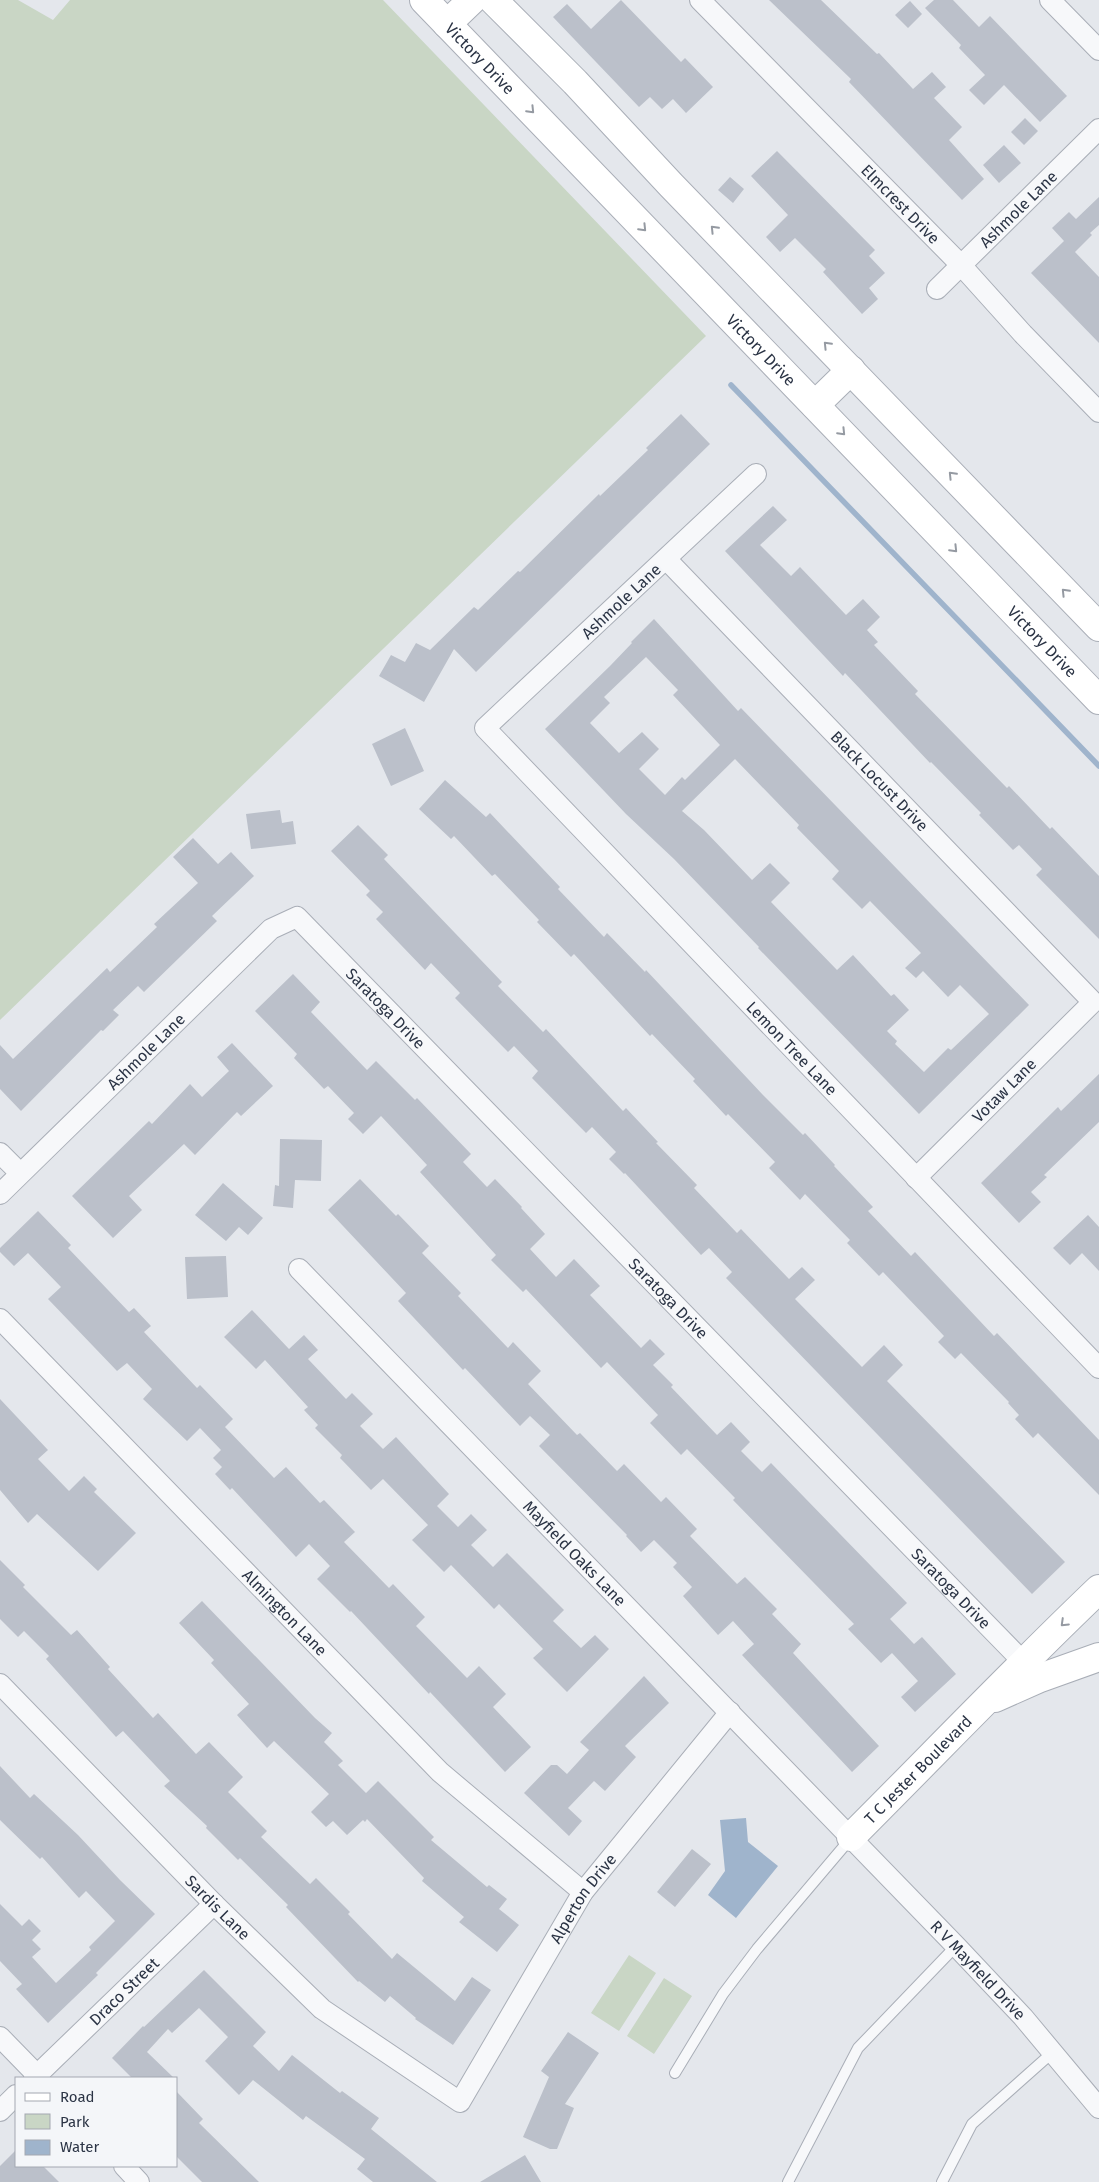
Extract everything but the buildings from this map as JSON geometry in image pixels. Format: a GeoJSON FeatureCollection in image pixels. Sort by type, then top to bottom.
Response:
{"type":"FeatureCollection","features":[{"type":"Feature","properties":{"kind":"main road","name":"Victory Drive"},"geometry":{"type":"LineString","coordinates":[[424,0],[1099,700]]}},
{"type":"Feature","properties":{"kind":"main road"},"geometry":{"type":"LineString","coordinates":[[447,24],[472,0]]}},
{"type":"Feature","properties":{"kind":"main road"},"geometry":{"type":"LineString","coordinates":[[492,0],[575,82],[671,185],[1099,627]]}},
{"type":"Feature","properties":{"kind":"main road"},"geometry":{"type":"LineString","coordinates":[[815,405],[851,370]]}},
{"type":"Feature","properties":{"kind":"main road","name":"T C Jester Boulevard"},"geometry":{"type":"LineString","coordinates":[[851,1837],[985,1703],[1031,1670],[1099,1589]]}},
{"type":"Feature","properties":{"kind":"main road","name":"T C Jester Boulevard"},"geometry":{"type":"LineString","coordinates":[[1031,1670],[1099,1657]]}},
{"type":"Feature","properties":{"kind":"street","name":"Elmcrest Drive"},"geometry":{"type":"LineString","coordinates":[[700,0],[960,264],[1023,334],[1099,412]]}},
{"type":"Feature","properties":{"kind":"street"},"geometry":{"type":"LineString","coordinates":[[1050,0],[1099,50]]}},
{"type":"Feature","properties":{"kind":"street","name":"Ashmole Lane"},"geometry":{"type":"LineString","coordinates":[[937,289],[960,264],[1099,129]]}},
{"type":"Feature","properties":{"kind":"street","name":"Ashmole Lane"},"geometry":{"type":"LineString","coordinates":[[486,728],[756,474]]}},
{"type":"Feature","properties":{"kind":"street","name":"Black Locust Drive"},"geometry":{"type":"LineString","coordinates":[[666,559],[1093,1002]]}},
{"type":"Feature","properties":{"kind":"street","name":"Lemon Tree Lane"},"geometry":{"type":"LineString","coordinates":[[486,728],[1099,1368]]}},
{"type":"Feature","properties":{"kind":"street","name":"Ashmole Lane"},"geometry":{"type":"LineString","coordinates":[[0,1194],[271,929],[297,917]]}},
{"type":"Feature","properties":{"kind":"street","name":"Saratoga Drive"},"geometry":{"type":"LineString","coordinates":[[297,917],[1031,1670]]}},
{"type":"Feature","properties":{"kind":"street","name":"Votaw Lane"},"geometry":{"type":"LineString","coordinates":[[916,1178],[1093,1002]]}},
{"type":"Feature","properties":{"kind":"street"},"geometry":{"type":"LineString","coordinates":[[0,1153],[20,1173]]}},
{"type":"Feature","properties":{"kind":"street","name":"Mayfield Oaks Lane"},"geometry":{"type":"LineString","coordinates":[[299,1269],[851,1837]]}},
{"type":"Feature","properties":{"kind":"street","name":"Almington Lane"},"geometry":{"type":"LineString","coordinates":[[0,1319],[440,1772],[583,1892]]}},
{"type":"Feature","properties":{"kind":"street","name":"Sardis Lane"},"geometry":{"type":"LineString","coordinates":[[0,1684],[214,1904],[322,2009],[460,2102]]}},
{"type":"Feature","properties":{"kind":"street","name":"Alperton Drive"},"geometry":{"type":"LineString","coordinates":[[460,2102],[583,1892],[730,1712]]}},
{"type":"Feature","properties":{"kind":"street","name":"R V Mayfield Drive"},"geometry":{"type":"LineString","coordinates":[[851,1837],[1023,2017],[1099,2108]]}},
{"type":"Feature","properties":{"kind":"street","name":"Draco Street"},"geometry":{"type":"LineString","coordinates":[[37,2077],[214,1904]]}},
{"type":"Feature","properties":{"kind":"street"},"geometry":{"type":"LineString","coordinates":[[0,2037],[37,2077]]}},
{"type":"Feature","properties":{"kind":"street"},"geometry":{"type":"LineString","coordinates":[[0,2111],[15,2096]]}},
{"type":"Feature","properties":{"kind":"street"},"geometry":{"type":"LineString","coordinates":[[125,2167],[139,2182]]}},
{"type":"Feature","properties":{"kind":"lane"},"geometry":{"type":"LineString","coordinates":[[675,2073],[722,1994],[757,1949],[851,1837]]}},
{"type":"Feature","properties":{"kind":"lane"},"geometry":{"type":"LineString","coordinates":[[788,2182],[858,2048],[956,1946]]}},
{"type":"Feature","properties":{"kind":"lane"},"geometry":{"type":"LineString","coordinates":[[942,2182],[972,2124],[1053,2052]]}},
{"type":"Feature","properties":{"kind":"green space"},"geometry":{"type":"Polygon","coordinates":[[[0,0],[18,0],[53,20],[70,0],[383,0],[706,336],[0,1020],[0,0]]]}},
{"type":"Feature","properties":{"kind":"green space"},"geometry":{"type":"Polygon","coordinates":[[[629,1955],[656,1973],[619,2031],[591,2013],[629,1955]]]}},
{"type":"Feature","properties":{"kind":"green space"},"geometry":{"type":"Polygon","coordinates":[[[664,1978],[692,1996],[654,2054],[627,2036],[664,1978]]]}},
{"type":"Feature","properties":{"kind":"water"},"geometry":{"type":"Polygon","coordinates":[[[746,1818],[748,1842],[778,1866],[736,1918],[708,1895],[725,1871],[720,1820],[746,1818]]]}},
{"type":"Feature","properties":{"kind":"waterway"},"geometry":{"type":"LineString","coordinates":[[731,385],[1099,766]]}}]}
